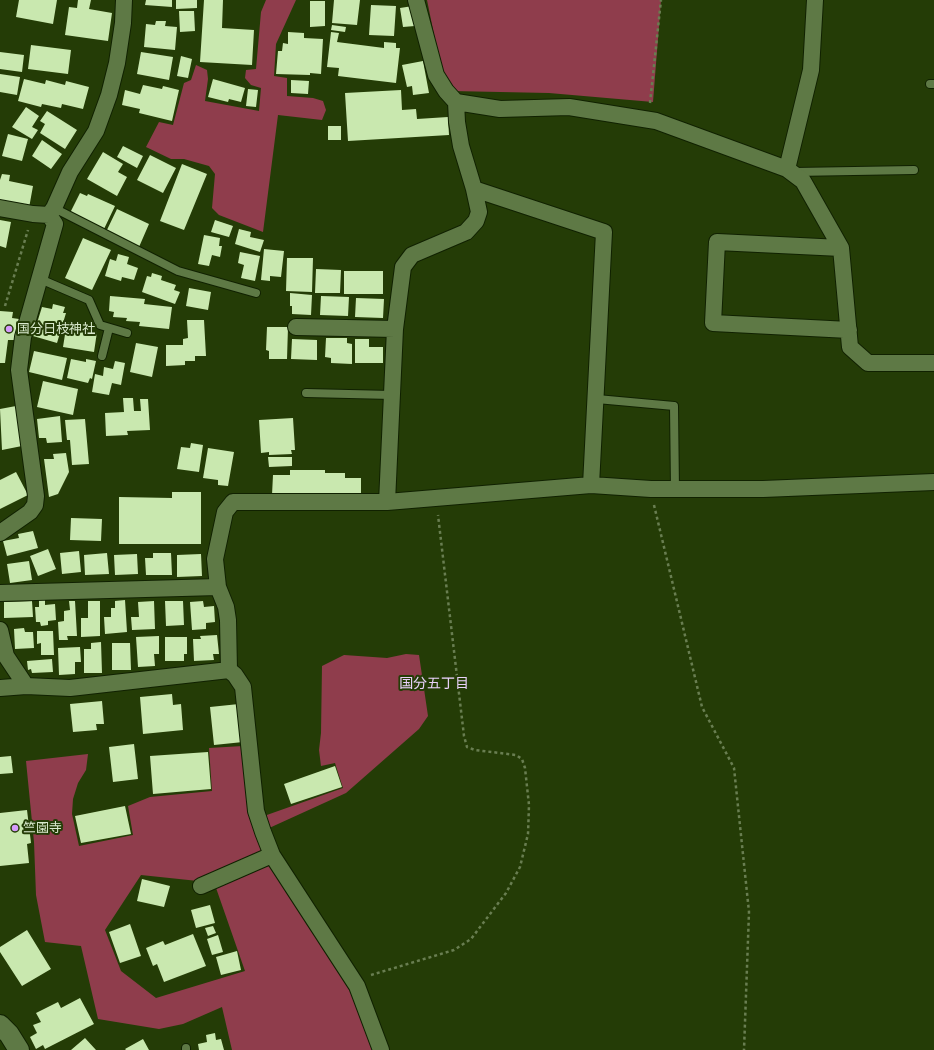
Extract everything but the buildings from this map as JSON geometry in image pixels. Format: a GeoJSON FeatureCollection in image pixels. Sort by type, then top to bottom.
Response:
{"type":"FeatureCollection","features":[{"type":"Feature","properties":{"kind":"street"},"geometry":{"type":"LineString","coordinates":[[45,212],[96,131],[109,95],[117,63],[123,23],[124,0]]}},
{"type":"Feature","properties":{"kind":"street"},"geometry":{"type":"LineString","coordinates":[[416,0],[436,75],[446,91],[456,102],[500,109],[569,107],[648,120],[789,170],[803,181],[841,248],[850,347],[868,363],[934,363]]}},
{"type":"Feature","properties":{"kind":"street"},"geometry":{"type":"LineString","coordinates":[[789,170],[811,70],[815,0]]}},
{"type":"Feature","properties":{"kind":"street"},"geometry":{"type":"LineString","coordinates":[[387,502],[395,329],[403,267],[412,255],[466,232],[472,227],[479,212],[474,189],[461,146],[457,122],[456,102]]}},
{"type":"Feature","properties":{"kind":"street"},"geometry":{"type":"LineString","coordinates":[[474,189],[604,232],[597,399],[591,485]]}},
{"type":"Feature","properties":{"kind":"street"},"geometry":{"type":"LineString","coordinates":[[0,208],[45,212],[56,224],[23,337],[19,370],[36,496],[35,505],[30,512],[0,533]]}},
{"type":"Feature","properties":{"kind":"street"},"geometry":{"type":"LineString","coordinates":[[841,248],[718,242],[712,323],[848,330]]}},
{"type":"Feature","properties":{"kind":"street"},"geometry":{"type":"LineString","coordinates":[[296,327],[395,329]]}},
{"type":"Feature","properties":{"kind":"street"},"geometry":{"type":"LineString","coordinates":[[381,1050],[354,980],[272,855],[256,811],[243,687],[229,670],[228,620],[226,607],[218,587],[215,559],[225,512],[233,502],[387,502],[591,485],[675,490],[763,489],[934,482]]}},
{"type":"Feature","properties":{"kind":"street"},"geometry":{"type":"LineString","coordinates":[[0,593],[218,587]]}},
{"type":"Feature","properties":{"kind":"street"},"geometry":{"type":"LineString","coordinates":[[0,630],[6,656],[26,686]]}},
{"type":"Feature","properties":{"kind":"street"},"geometry":{"type":"LineString","coordinates":[[0,688],[26,686],[70,688],[229,670]]}},
{"type":"Feature","properties":{"kind":"street"},"geometry":{"type":"LineString","coordinates":[[201,886],[272,855]]}},
{"type":"Feature","properties":{"kind":"lane"},"geometry":{"type":"LineString","coordinates":[[789,170],[914,170]]}},
{"type":"Feature","properties":{"kind":"lane"},"geometry":{"type":"LineString","coordinates":[[45,212],[178,271],[256,293]]}},
{"type":"Feature","properties":{"kind":"lane"},"geometry":{"type":"LineString","coordinates":[[40,279],[89,300],[100,325],[127,333]]}},
{"type":"Feature","properties":{"kind":"lane"},"geometry":{"type":"LineString","coordinates":[[102,356],[109,328]]}},
{"type":"Feature","properties":{"kind":"lane"},"geometry":{"type":"LineString","coordinates":[[306,393],[392,395]]}},
{"type":"Feature","properties":{"kind":"lane"},"geometry":{"type":"LineString","coordinates":[[597,399],[674,406],[675,490]]}},
{"type":"Feature","properties":{"kind":"path"},"geometry":{"type":"LineString","coordinates":[[648,120],[661,0]]}},
{"type":"Feature","properties":{"kind":"path"},"geometry":{"type":"LineString","coordinates":[[5,306],[45,212]]}},
{"type":"Feature","properties":{"kind":"path"},"geometry":{"type":"LineString","coordinates":[[650,489],[702,707],[734,768],[750,912],[744,1050]]}},
{"type":"Feature","properties":{"kind":"path"},"geometry":{"type":"LineString","coordinates":[[354,980],[454,950],[471,939],[506,893],[520,867],[528,834],[529,805],[525,768],[522,759],[516,755],[475,750],[467,746],[464,736],[436,498]]}},
{"type":"Feature","properties":{"kind":"shaded area"},"geometry":{"type":"Polygon","coordinates":[[[266,0],[296,0],[276,44],[274,76],[287,78],[287,96],[313,98],[323,101],[326,110],[322,120],[278,115],[263,232],[219,215],[212,208],[215,174],[209,166],[184,159],[171,159],[146,147],[159,122],[173,125],[184,83],[191,80],[196,65],[207,70],[208,79],[205,101],[259,111],[261,88],[251,85],[245,78],[246,70],[256,69],[261,12],[266,0]]]}},
{"type":"Feature","properties":{"kind":"shaded area"},"geometry":{"type":"Polygon","coordinates":[[[427,0],[661,0],[653,102],[549,93],[452,91],[442,74],[427,0]]]}},
{"type":"Feature","properties":{"kind":"shaded area"},"geometry":{"type":"Polygon","coordinates":[[[406,654],[419,655],[428,716],[419,729],[346,793],[267,829],[264,816],[343,788],[335,763],[321,766],[319,750],[321,733],[322,666],[344,655],[387,658],[406,654]]]}},
{"type":"Feature","properties":{"kind":"shaded area"},"geometry":{"type":"Polygon","coordinates":[[[243,746],[267,852],[198,881],[141,875],[105,930],[121,971],[156,998],[245,971],[215,885],[270,861],[346,974],[375,1050],[232,1050],[222,1007],[183,1024],[159,1029],[98,1019],[81,946],[45,942],[36,895],[34,842],[26,761],[88,754],[86,770],[78,783],[73,799],[72,814],[79,846],[133,835],[128,806],[150,797],[212,791],[209,748],[243,746]]]}},
{"type":"Feature","properties":{"kind":"place","name":"国分日枝神社"},"geometry":{"type":"Point","coordinates":[9,329]}},
{"type":"Feature","properties":{"kind":"place","name":"竺園寺"},"geometry":{"type":"Point","coordinates":[15,828]}},
{"type":"Feature","properties":{"kind":"district","name":"国分五丁目"},"geometry":{"type":"Point","coordinates":[434,683]}}]}
